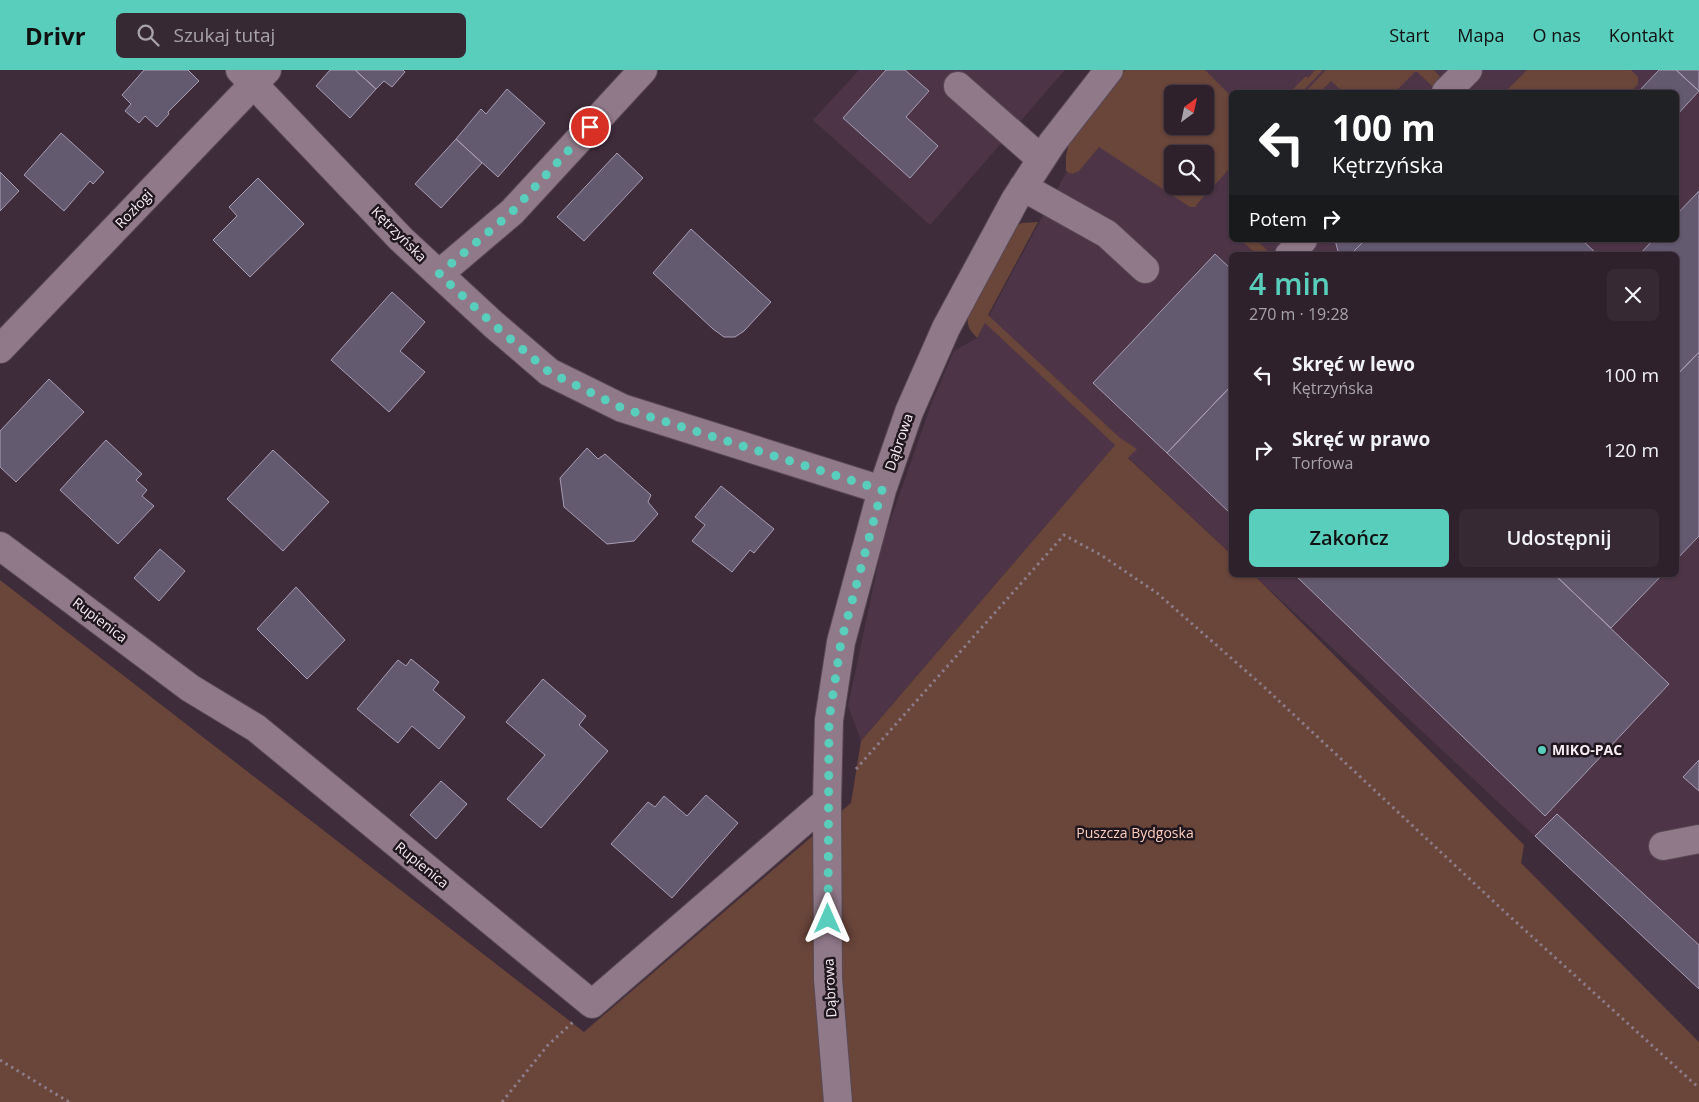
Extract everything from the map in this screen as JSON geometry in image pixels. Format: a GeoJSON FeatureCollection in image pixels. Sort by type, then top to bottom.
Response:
{"type":"FeatureCollection","features":[{"type":"Feature","properties":{"kind":"street"},"geometry":{"type":"LineString","coordinates":[[439,274],[512,212],[643,70]]}},
{"type":"Feature","properties":{"kind":"street","name":"Dąbrowa"},"geometry":{"type":"LineString","coordinates":[[838,1102],[828,978],[827,801],[829,720],[841,642],[882,490],[909,412],[946,328],[987,248],[1023,187],[1041,159],[1109,70]]}},
{"type":"Feature","properties":{"kind":"street"},"geometry":{"type":"LineString","coordinates":[[1448,90],[1468,70]]}},
{"type":"Feature","properties":{"kind":"street","name":"Kętrzyńska"},"geometry":{"type":"LineString","coordinates":[[254,74],[401,239],[493,324],[549,372],[622,408],[882,490]]}},
{"type":"Feature","properties":{"kind":"street","name":"Rozłogi"},"geometry":{"type":"LineString","coordinates":[[0,349],[254,74]]}},
{"type":"Feature","properties":{"kind":"street"},"geometry":{"type":"LineString","coordinates":[[958,86],[1041,159]]}},
{"type":"Feature","properties":{"kind":"street"},"geometry":{"type":"LineString","coordinates":[[1023,187],[1107,234],[1145,269]]}},
{"type":"Feature","properties":{"kind":"street"},"geometry":{"type":"LineString","coordinates":[[1292,252],[1301,242]]}},
{"type":"Feature","properties":{"kind":"street","name":"Rupienica"},"geometry":{"type":"LineString","coordinates":[[0,546],[190,688],[256,728],[592,1004]]}},
{"type":"Feature","properties":{"kind":"street"},"geometry":{"type":"LineString","coordinates":[[592,1004],[827,801]]}},
{"type":"Feature","properties":{"kind":"street"},"geometry":{"type":"LineString","coordinates":[[1663,846],[1699,839]]}},
{"type":"Feature","properties":{"kind":"path"},"geometry":{"type":"LineString","coordinates":[[827,801],[1064,535],[1101,554],[1158,593],[1263,686],[1498,907],[1699,1088]]}},
{"type":"Feature","properties":{"kind":"path"},"geometry":{"type":"LineString","coordinates":[[502,1102],[548,1046],[592,1004]]}},
{"type":"Feature","properties":{"kind":"path"},"geometry":{"type":"LineString","coordinates":[[0,1060],[69,1102]]}},
{"type":"Feature","properties":{"kind":"shaded area"},"geometry":{"type":"Polygon","coordinates":[[[859,70],[1065,70],[930,225],[813,120],[859,70]]]}},
{"type":"Feature","properties":{"kind":"shaded area","name":"MIKO-PAC"},"geometry":{"type":"Polygon","coordinates":[[[1149,70],[1699,70],[1699,989],[1256,577],[1679,577],[1679,252],[1229,252],[1229,552],[1115,445],[861,741],[848,706],[883,541],[932,402],[954,351],[977,338],[1067,171],[1149,70]]]}},
{"type":"Feature","properties":{"kind":"green space"},"geometry":{"type":"Polygon","coordinates":[[[1125,70],[1205,70],[1229,94],[1229,169],[1214,186],[1214,145],[1164,145],[1164,190],[1099,147],[1079,171],[1072,174],[1066,171],[1066,156],[1069,143],[1125,70]]]}},
{"type":"Feature","properties":{"kind":"green space"},"geometry":{"type":"Polygon","coordinates":[[[1315,70],[1323,70],[1304,90],[1292,90],[1306,76],[1308,78],[1315,70]]]}},
{"type":"Feature","properties":{"kind":"green space"},"geometry":{"type":"Polygon","coordinates":[[[1326,70],[1434,70],[1442,79],[1435,87],[1416,71],[1397,90],[1341,90],[1331,81],[1322,90],[1307,90],[1326,70]]]}},
{"type":"Feature","properties":{"kind":"green space"},"geometry":{"type":"Polygon","coordinates":[[[1527,70],[1631,70],[1638,77],[1638,84],[1633,90],[1507,90],[1527,70]]]}},
{"type":"Feature","properties":{"kind":"green space"},"geometry":{"type":"Polygon","coordinates":[[[1172,195],[1205,195],[1196,207],[1190,207],[1172,195]]]}},
{"type":"Feature","properties":{"kind":"green space","name":"Puszcza Bydgoska"},"geometry":{"type":"Polygon","coordinates":[[[1038,222],[988,315],[1120,438],[1137,449],[1128,458],[1229,552],[1229,577],[1256,577],[1524,845],[1521,863],[1699,1042],[1699,1102],[0,1102],[0,580],[584,1032],[851,803],[861,741],[1115,445],[985,323],[977,338],[969,327],[969,313],[1016,226],[1022,223],[1038,222]]]}},
{"type":"Feature","properties":{"kind":"green space"},"geometry":{"type":"Polygon","coordinates":[[[1243,242],[1258,242],[1269,252],[1254,252],[1243,242]]]}},
{"type":"Feature","properties":{"kind":"building"},"geometry":{"type":"Polygon","coordinates":[[[144,70],[188,70],[199,81],[168,112],[169,114],[157,127],[145,116],[139,123],[125,111],[131,104],[122,95],[144,70]]]}},
{"type":"Feature","properties":{"kind":"building"},"geometry":{"type":"Polygon","coordinates":[[[330,70],[355,70],[376,89],[350,118],[316,86],[330,70]]]}},
{"type":"Feature","properties":{"kind":"building"},"geometry":{"type":"Polygon","coordinates":[[[355,70],[403,70],[405,72],[392,87],[384,81],[376,89],[355,70]]]}},
{"type":"Feature","properties":{"kind":"building"},"geometry":{"type":"Polygon","coordinates":[[[886,70],[905,70],[929,91],[906,117],[938,146],[910,178],[843,118],[886,70]]]}},
{"type":"Feature","properties":{"kind":"building"},"geometry":{"type":"Polygon","coordinates":[[[1659,70],[1676,70],[1699,91],[1679,113],[1679,90],[1640,90],[1659,70]]]}},
{"type":"Feature","properties":{"kind":"building"},"geometry":{"type":"Polygon","coordinates":[[[1676,70],[1699,70],[1699,91],[1676,70]]]}},
{"type":"Feature","properties":{"kind":"building"},"geometry":{"type":"Polygon","coordinates":[[[507,89],[545,123],[498,177],[456,139],[481,109],[486,114],[507,89]]]}},
{"type":"Feature","properties":{"kind":"building"},"geometry":{"type":"Polygon","coordinates":[[[61,133],[104,172],[93,184],[90,181],[64,211],[24,175],[61,133]]]}},
{"type":"Feature","properties":{"kind":"building"},"geometry":{"type":"Polygon","coordinates":[[[456,139],[482,163],[441,208],[415,184],[456,139]]]}},
{"type":"Feature","properties":{"kind":"building"},"geometry":{"type":"Polygon","coordinates":[[[617,153],[643,178],[584,241],[557,217],[617,153]]]}},
{"type":"Feature","properties":{"kind":"building"},"geometry":{"type":"Polygon","coordinates":[[[0,172],[19,191],[0,211],[0,172]]]}},
{"type":"Feature","properties":{"kind":"building"},"geometry":{"type":"Polygon","coordinates":[[[258,178],[304,224],[250,277],[213,240],[237,216],[229,207],[258,178]]]}},
{"type":"Feature","properties":{"kind":"building"},"geometry":{"type":"Polygon","coordinates":[[[1699,191],[1699,352],[1679,373],[1679,252],[1642,252],[1651,242],[1679,242],[1679,212],[1699,191]]]}},
{"type":"Feature","properties":{"kind":"building"},"geometry":{"type":"Polygon","coordinates":[[[691,229],[771,302],[744,331],[735,337],[724,337],[713,329],[653,273],[691,229]]]}},
{"type":"Feature","properties":{"kind":"building"},"geometry":{"type":"Polygon","coordinates":[[[1336,242],[1363,242],[1353,252],[1338,252],[1336,242]]]}},
{"type":"Feature","properties":{"kind":"building"},"geometry":{"type":"Polygon","coordinates":[[[1363,242],[1584,242],[1595,252],[1353,252],[1363,242]]]}},
{"type":"Feature","properties":{"kind":"building"},"geometry":{"type":"Polygon","coordinates":[[[1215,254],[1229,267],[1229,388],[1167,453],[1093,383],[1215,254]]]}},
{"type":"Feature","properties":{"kind":"building"},"geometry":{"type":"Polygon","coordinates":[[[392,292],[425,322],[400,351],[425,372],[389,412],[331,360],[392,292]]]}},
{"type":"Feature","properties":{"kind":"building"},"geometry":{"type":"Polygon","coordinates":[[[1699,352],[1699,536],[1679,557],[1679,373],[1699,352]]]}},
{"type":"Feature","properties":{"kind":"building"},"geometry":{"type":"Polygon","coordinates":[[[49,379],[84,412],[16,482],[0,467],[0,431],[49,379]]]}},
{"type":"Feature","properties":{"kind":"building"},"geometry":{"type":"Polygon","coordinates":[[[1229,388],[1229,512],[1167,453],[1229,388]]]}},
{"type":"Feature","properties":{"kind":"building"},"geometry":{"type":"Polygon","coordinates":[[[106,440],[142,474],[136,480],[147,490],[142,496],[154,506],[118,544],[60,490],[106,440]]]}},
{"type":"Feature","properties":{"kind":"building"},"geometry":{"type":"Polygon","coordinates":[[[587,448],[598,459],[605,454],[651,495],[648,502],[658,514],[634,541],[607,544],[564,507],[560,478],[587,448]]]}},
{"type":"Feature","properties":{"kind":"building"},"geometry":{"type":"Polygon","coordinates":[[[273,450],[329,502],[283,551],[227,499],[273,450]]]}},
{"type":"Feature","properties":{"kind":"building"},"geometry":{"type":"Polygon","coordinates":[[[721,486],[774,529],[754,553],[750,550],[732,572],[692,541],[705,525],[695,517],[721,486]]]}},
{"type":"Feature","properties":{"kind":"building"},"geometry":{"type":"Polygon","coordinates":[[[160,549],[185,571],[159,601],[134,578],[160,549]]]}},
{"type":"Feature","properties":{"kind":"building","name":"MIKO-PAC"},"geometry":{"type":"Polygon","coordinates":[[[1297,577],[1557,577],[1669,684],[1545,816],[1297,577]]]}},
{"type":"Feature","properties":{"kind":"building"},"geometry":{"type":"Polygon","coordinates":[[[1557,577],[1660,577],[1611,628],[1557,577]]]}},
{"type":"Feature","properties":{"kind":"building"},"geometry":{"type":"Polygon","coordinates":[[[296,587],[345,640],[307,679],[257,629],[296,587]]]}},
{"type":"Feature","properties":{"kind":"building"},"geometry":{"type":"Polygon","coordinates":[[[411,659],[439,682],[433,690],[465,717],[439,749],[412,726],[398,743],[357,709],[398,660],[406,666],[411,659]]]}},
{"type":"Feature","properties":{"kind":"building"},"geometry":{"type":"Polygon","coordinates":[[[543,679],[586,716],[579,725],[608,751],[541,828],[507,799],[545,755],[506,722],[543,679]]]}},
{"type":"Feature","properties":{"kind":"building"},"geometry":{"type":"Polygon","coordinates":[[[1699,760],[1699,791],[1683,777],[1699,760]]]}},
{"type":"Feature","properties":{"kind":"building"},"geometry":{"type":"Polygon","coordinates":[[[441,781],[467,804],[436,839],[410,815],[441,781]]]}},
{"type":"Feature","properties":{"kind":"building"},"geometry":{"type":"Polygon","coordinates":[[[706,795],[738,823],[672,898],[611,844],[648,802],[655,807],[664,796],[687,816],[706,795]]]}},
{"type":"Feature","properties":{"kind":"building"},"geometry":{"type":"Polygon","coordinates":[[[1557,814],[1699,945],[1699,989],[1535,836],[1557,814]]]}},
{"type":"Feature","properties":{"kind":"place","name":"MIKO-PAC"},"geometry":{"type":"Point","coordinates":[1542,750]}},
{"type":"Feature","properties":{"kind":"route"},"geometry":{"type":"LineString","coordinates":[[590,127],[512,212],[439,274],[549,372],[622,408],[882,490],[841,642],[829,720],[827,801],[828,919]]}}]}
